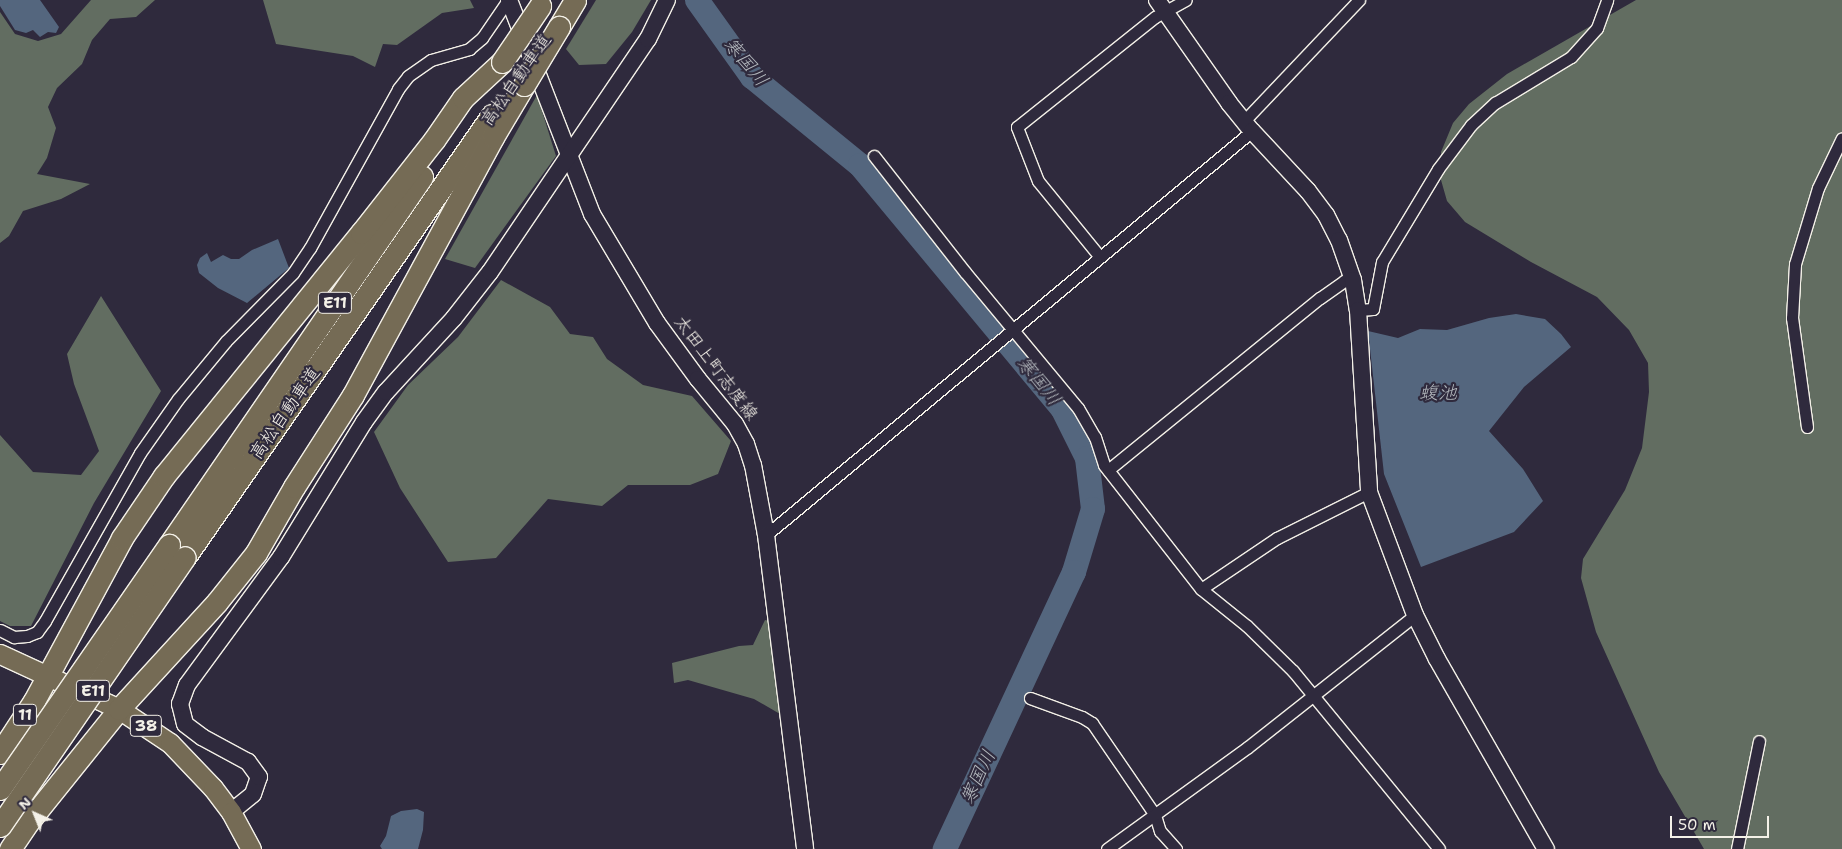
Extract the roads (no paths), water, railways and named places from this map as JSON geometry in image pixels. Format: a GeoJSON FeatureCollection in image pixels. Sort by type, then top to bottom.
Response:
{"type":"FeatureCollection","features":[{"type":"Feature","properties":{"kind":"highway","name":"高松自動車道"},"geometry":{"type":"LineString","coordinates":[[0,790],[521,82],[573,0]]}},
{"type":"Feature","properties":{"kind":"highway","name":"高松自動車道"},"geometry":{"type":"LineString","coordinates":[[0,826],[177,551],[542,3]]}},
{"type":"Feature","properties":{"kind":"highway"},"geometry":{"type":"LineString","coordinates":[[48,676],[122,538],[164,476],[361,233],[434,140],[463,98],[502,62]]}},
{"type":"Feature","properties":{"kind":"highway"},"geometry":{"type":"LineString","coordinates":[[10,849],[29,821],[119,709],[218,602],[256,552],[294,487],[353,395],[521,82]]}},
{"type":"Feature","properties":{"kind":"highway","name":"11"},"geometry":{"type":"LineString","coordinates":[[0,753],[48,676]]}},
{"type":"Feature","properties":{"kind":"main road","name":"38"},"geometry":{"type":"LineString","coordinates":[[0,654],[119,709],[150,728],[186,758],[213,788],[230,812],[251,849]]}},
{"type":"Feature","properties":{"kind":"street","name":"太田上町志度線"},"geometry":{"type":"LineString","coordinates":[[509,0],[592,214],[657,322],[698,379],[735,424],[746,444],[753,465],[766,535],[805,849]]}},
{"type":"Feature","properties":{"kind":"street"},"geometry":{"type":"LineString","coordinates":[[0,630],[14,637],[27,636],[37,632],[45,622],[140,453],[178,399],[226,341],[293,273],[314,241],[398,89],[408,76],[431,60],[469,49],[482,38],[509,0]]}},
{"type":"Feature","properties":{"kind":"street"},"geometry":{"type":"LineString","coordinates":[[230,812],[253,794],[259,777],[248,762],[202,737],[185,724],[180,704],[187,685],[281,557],[364,422],[386,392],[454,318],[490,272],[648,39],[667,0]]}},
{"type":"Feature","properties":{"kind":"street"},"geometry":{"type":"LineString","coordinates":[[1100,257],[1038,181],[1017,127],[1160,5],[1186,0]]}},
{"type":"Feature","properties":{"kind":"street"},"geometry":{"type":"LineString","coordinates":[[766,535],[1100,257],[1248,126],[1358,0]]}},
{"type":"Feature","properties":{"kind":"street"},"geometry":{"type":"LineString","coordinates":[[1358,310],[1373,309],[1382,262],[1438,169],[1471,125],[1495,103],[1571,57],[1597,28],[1607,0]]}},
{"type":"Feature","properties":{"kind":"street"},"geometry":{"type":"LineString","coordinates":[[1160,5],[1248,126],[1308,191],[1326,215],[1339,240],[1353,280],[1358,310],[1369,492],[1415,615],[1437,659],[1546,849]]}},
{"type":"Feature","properties":{"kind":"street"},"geometry":{"type":"LineString","coordinates":[[1807,427],[1792,318],[1795,264],[1818,188],[1842,138]]}},
{"type":"Feature","properties":{"kind":"street"},"geometry":{"type":"LineString","coordinates":[[874,156],[1012,330],[1078,408],[1095,437],[1104,465],[1201,589],[1247,626],[1293,671],[1439,849]]}},
{"type":"Feature","properties":{"kind":"street"},"geometry":{"type":"LineString","coordinates":[[1108,470],[1320,298],[1344,281],[1353,280]]}},
{"type":"Feature","properties":{"kind":"street"},"geometry":{"type":"LineString","coordinates":[[1201,589],[1277,538],[1369,492]]}},
{"type":"Feature","properties":{"kind":"street"},"geometry":{"type":"LineString","coordinates":[[1107,849],[1248,747],[1415,615]]}},
{"type":"Feature","properties":{"kind":"street"},"geometry":{"type":"LineString","coordinates":[[1030,698],[1092,723],[1154,815],[1160,831],[1176,849]]}},
{"type":"Feature","properties":{"kind":"street"},"geometry":{"type":"LineString","coordinates":[[1737,849],[1759,742]]}},
{"type":"Feature","properties":{"kind":"water"},"geometry":{"type":"Polygon","coordinates":[[[0,0],[40,0],[59,27],[56,33],[48,32],[40,37],[33,30],[26,33],[15,30],[0,6],[0,0]]]}},
{"type":"Feature","properties":{"kind":"water"},"geometry":{"type":"Polygon","coordinates":[[[278,239],[289,268],[247,303],[218,288],[199,273],[197,265],[200,258],[207,253],[211,262],[223,255],[231,259],[239,259],[252,250],[278,239]]]}},
{"type":"Feature","properties":{"kind":"water","name":"蝮池"},"geometry":{"type":"Polygon","coordinates":[[[1516,314],[1545,319],[1561,334],[1571,347],[1524,387],[1489,431],[1523,469],[1543,501],[1514,532],[1421,567],[1384,474],[1368,331],[1398,338],[1420,329],[1447,330],[1489,318],[1516,314]]]}},
{"type":"Feature","properties":{"kind":"water"},"geometry":{"type":"Polygon","coordinates":[[[417,809],[424,812],[423,830],[418,849],[382,849],[380,846],[386,836],[391,816],[401,811],[417,809]]]}},
{"type":"Feature","properties":{"kind":"waterway","name":"寒国川"},"geometry":{"type":"LineString","coordinates":[[697,0],[752,77],[860,165],[1062,408],[1087,458],[1093,509],[1074,572],[945,849]]}}]}
